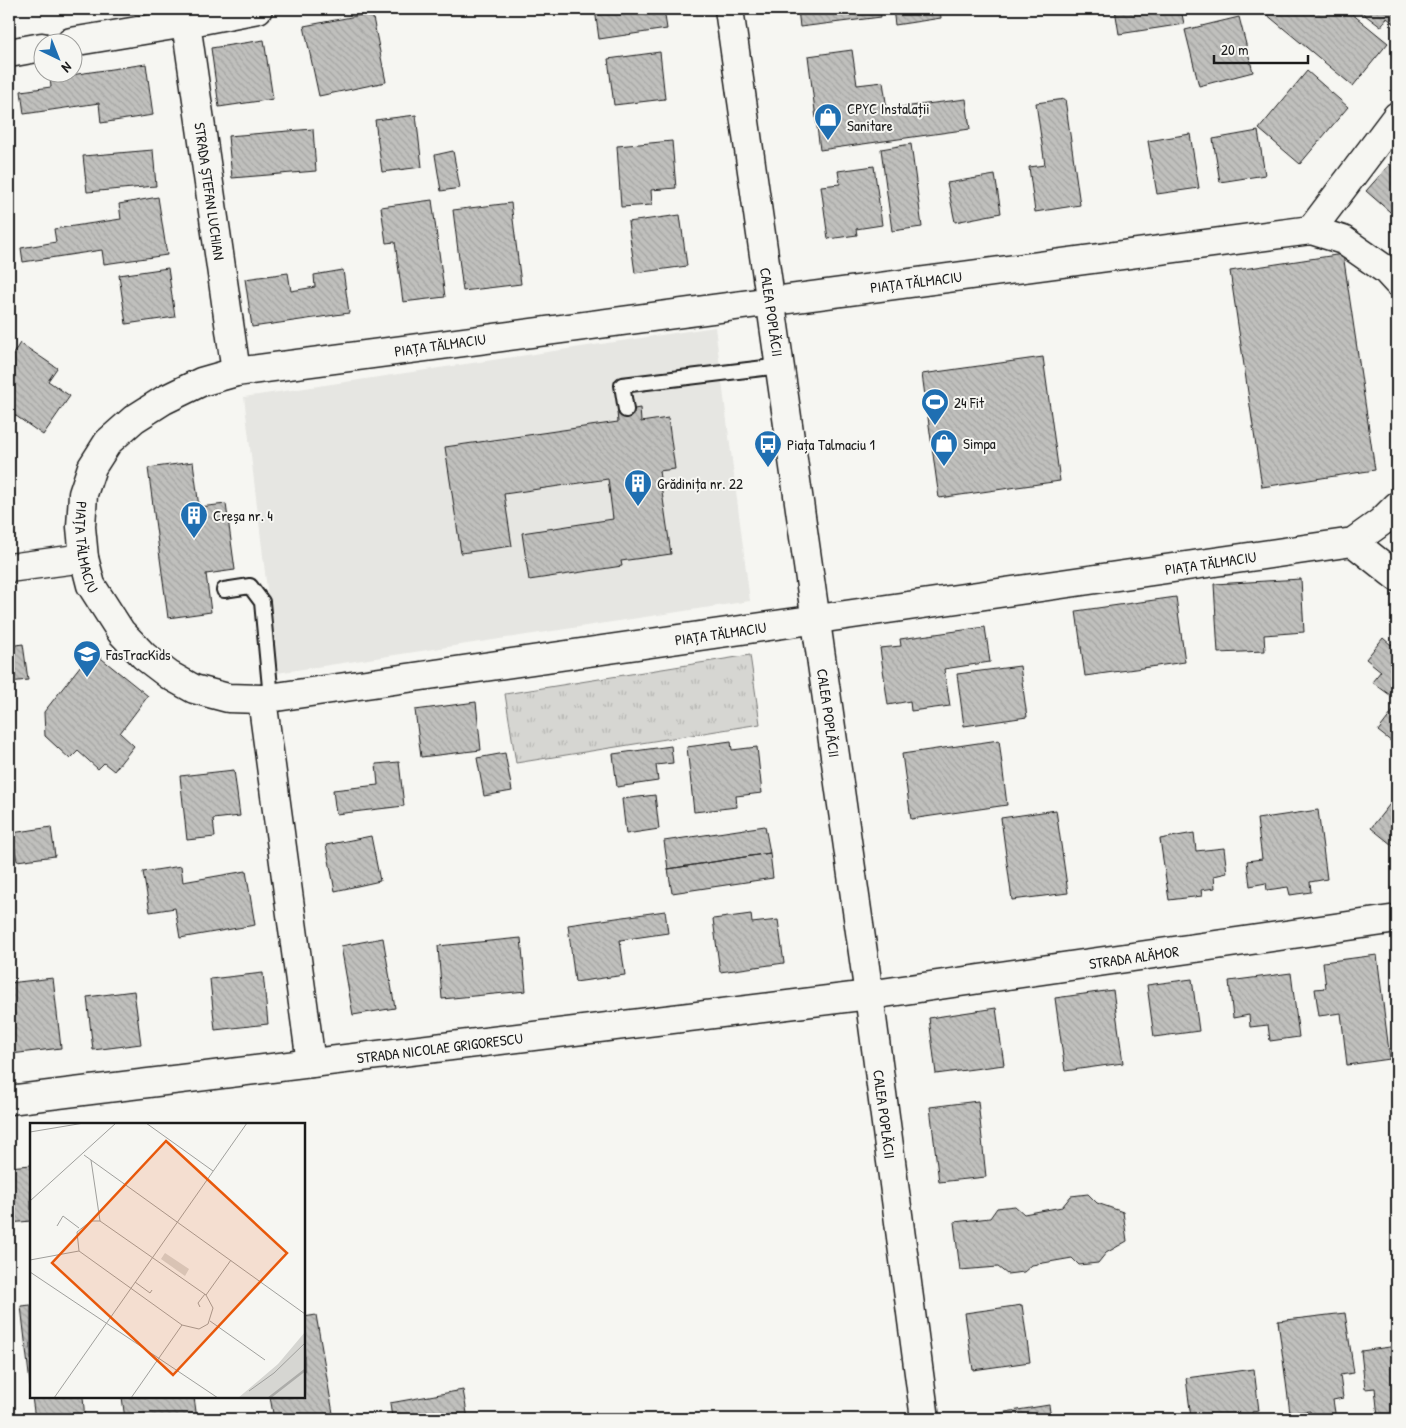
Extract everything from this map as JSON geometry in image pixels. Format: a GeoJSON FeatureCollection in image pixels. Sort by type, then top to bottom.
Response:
{"type":"FeatureCollection","features":[{"type":"Feature","properties":{"kind":"street"},"geometry":{"type":"LineString","coordinates":[[82,39],[185,16],[258,9]]}},
{"type":"Feature","properties":{"kind":"street","name":"CALEA POPLĂCII"},"geometry":{"type":"LineString","coordinates":[[729,9],[869,996],[925,1419]]}},
{"type":"Feature","properties":{"kind":"street","name":"STRADA ȘTEFAN LUCHIAN"},"geometry":{"type":"LineString","coordinates":[[185,16],[236,372]]}},
{"type":"Feature","properties":{"kind":"street"},"geometry":{"type":"LineString","coordinates":[[9,53],[32,49]]}},
{"type":"Feature","properties":{"kind":"street"},"geometry":{"type":"LineString","coordinates":[[1311,230],[1397,116]]}},
{"type":"Feature","properties":{"kind":"street","name":"PIAȚA TĂLMACIU"},"geometry":{"type":"LineString","coordinates":[[1397,282],[1386,270],[1343,240],[1311,230],[236,372],[201,382],[164,400],[134,419],[108,442],[92,467],[83,494],[81,527],[84,558],[91,585],[121,632],[144,656],[169,675],[194,688],[228,698],[266,698],[1353,542],[1382,522],[1397,506]]}},
{"type":"Feature","properties":{"kind":"street"},"geometry":{"type":"LineString","coordinates":[[1353,542],[1397,577]]}},
{"type":"Feature","properties":{"kind":"street"},"geometry":{"type":"LineString","coordinates":[[9,568],[84,558]]}},
{"type":"Feature","properties":{"kind":"street"},"geometry":{"type":"LineString","coordinates":[[266,698],[311,1063]]}},
{"type":"Feature","properties":{"kind":"street","name":"STRADA ALĂMOR"},"geometry":{"type":"LineString","coordinates":[[869,996],[1397,920]]}},
{"type":"Feature","properties":{"kind":"street","name":"STRADA NICOLAE GRIGORESCU"},"geometry":{"type":"LineString","coordinates":[[9,1100],[869,996]]}},
{"type":"Feature","properties":{"kind":"lane"},"geometry":{"type":"LineString","coordinates":[[626,410],[622,385],[780,366]]}},
{"type":"Feature","properties":{"kind":"lane"},"geometry":{"type":"LineString","coordinates":[[224,590],[250,586],[262,602],[266,698]]}},
{"type":"Feature","properties":{"kind":"shaded area"},"geometry":{"type":"Polygon","coordinates":[[[715,327],[750,601],[277,673],[244,397],[715,327]]]}},
{"type":"Feature","properties":{"kind":"green space"},"geometry":{"type":"Polygon","coordinates":[[[750,655],[760,724],[516,763],[505,694],[750,655]]]}},
{"type":"Feature","properties":{"kind":"building"},"geometry":{"type":"Polygon","coordinates":[[[595,9],[664,9],[667,29],[599,39],[595,9]]]}},
{"type":"Feature","properties":{"kind":"building"},"geometry":{"type":"Polygon","coordinates":[[[798,9],[880,9],[881,17],[800,27],[798,9]]]}},
{"type":"Feature","properties":{"kind":"building"},"geometry":{"type":"Polygon","coordinates":[[[893,9],[940,9],[941,18],[895,25],[893,9]]]}},
{"type":"Feature","properties":{"kind":"building"},"geometry":{"type":"Polygon","coordinates":[[[1049,9],[1071,9],[1049,11],[1049,9]]]}},
{"type":"Feature","properties":{"kind":"building"},"geometry":{"type":"Polygon","coordinates":[[[1115,9],[1181,9],[1184,24],[1119,34],[1115,9]]]}},
{"type":"Feature","properties":{"kind":"building"},"geometry":{"type":"Polygon","coordinates":[[[1260,9],[1346,9],[1388,43],[1353,86],[1260,9]]]}},
{"type":"Feature","properties":{"kind":"building"},"geometry":{"type":"Polygon","coordinates":[[[1357,9],[1397,9],[1397,26],[1387,18],[1381,27],[1357,9]]]}},
{"type":"Feature","properties":{"kind":"building"},"geometry":{"type":"Polygon","coordinates":[[[372,13],[386,82],[319,96],[304,26],[372,13]]]}},
{"type":"Feature","properties":{"kind":"building"},"geometry":{"type":"Polygon","coordinates":[[[1239,17],[1253,72],[1199,86],[1185,30],[1239,17]]]}},
{"type":"Feature","properties":{"kind":"building"},"geometry":{"type":"Polygon","coordinates":[[[264,40],[273,99],[219,107],[211,48],[264,40]]]}},
{"type":"Feature","properties":{"kind":"building"},"geometry":{"type":"Polygon","coordinates":[[[852,50],[857,85],[883,82],[887,109],[966,99],[970,129],[820,150],[808,56],[852,50]]]}},
{"type":"Feature","properties":{"kind":"building"},"geometry":{"type":"Polygon","coordinates":[[[660,52],[665,99],[614,105],[608,59],[660,52]]]}},
{"type":"Feature","properties":{"kind":"building"},"geometry":{"type":"Polygon","coordinates":[[[146,64],[153,115],[101,123],[99,103],[24,114],[21,91],[51,87],[50,82],[82,82],[82,73],[146,64]]]}},
{"type":"Feature","properties":{"kind":"building"},"geometry":{"type":"Polygon","coordinates":[[[1307,71],[1348,107],[1300,164],[1259,129],[1307,71]]]}},
{"type":"Feature","properties":{"kind":"building"},"geometry":{"type":"Polygon","coordinates":[[[1065,99],[1080,205],[1035,212],[1029,167],[1045,165],[1036,103],[1065,99]]]}},
{"type":"Feature","properties":{"kind":"building"},"geometry":{"type":"Polygon","coordinates":[[[416,115],[422,167],[382,172],[375,120],[416,115]]]}},
{"type":"Feature","properties":{"kind":"building"},"geometry":{"type":"Polygon","coordinates":[[[313,129],[316,171],[232,178],[228,136],[313,129]]]}},
{"type":"Feature","properties":{"kind":"building"},"geometry":{"type":"Polygon","coordinates":[[[1258,131],[1265,175],[1220,182],[1213,139],[1258,131]]]}},
{"type":"Feature","properties":{"kind":"building"},"geometry":{"type":"Polygon","coordinates":[[[1190,134],[1199,188],[1157,194],[1148,141],[1190,134]]]}},
{"type":"Feature","properties":{"kind":"building"},"geometry":{"type":"Polygon","coordinates":[[[672,141],[676,188],[651,190],[652,205],[621,207],[617,146],[672,141]]]}},
{"type":"Feature","properties":{"kind":"building"},"geometry":{"type":"Polygon","coordinates":[[[911,144],[922,227],[892,231],[881,149],[911,144]]]}},
{"type":"Feature","properties":{"kind":"building"},"geometry":{"type":"Polygon","coordinates":[[[153,150],[156,186],[87,192],[83,156],[153,150]]]}},
{"type":"Feature","properties":{"kind":"building"},"geometry":{"type":"Polygon","coordinates":[[[453,151],[460,188],[441,191],[435,155],[453,151]]]}},
{"type":"Feature","properties":{"kind":"building"},"geometry":{"type":"Polygon","coordinates":[[[1397,156],[1397,218],[1366,191],[1397,156]]]}},
{"type":"Feature","properties":{"kind":"building"},"geometry":{"type":"Polygon","coordinates":[[[874,166],[882,225],[856,229],[857,235],[828,239],[821,186],[840,184],[838,171],[874,166]]]}},
{"type":"Feature","properties":{"kind":"building"},"geometry":{"type":"Polygon","coordinates":[[[995,175],[1001,213],[955,222],[947,183],[995,175]]]}},
{"type":"Feature","properties":{"kind":"building"},"geometry":{"type":"Polygon","coordinates":[[[158,197],[167,255],[104,264],[102,250],[23,262],[21,248],[56,242],[54,229],[121,219],[119,204],[158,197]]]}},
{"type":"Feature","properties":{"kind":"building"},"geometry":{"type":"Polygon","coordinates":[[[432,200],[445,297],[403,302],[395,242],[386,243],[381,207],[432,200]]]}},
{"type":"Feature","properties":{"kind":"building"},"geometry":{"type":"Polygon","coordinates":[[[511,203],[521,284],[463,291],[453,210],[511,203]]]}},
{"type":"Feature","properties":{"kind":"building"},"geometry":{"type":"Polygon","coordinates":[[[680,215],[687,266],[635,273],[628,222],[680,215]]]}},
{"type":"Feature","properties":{"kind":"building"},"geometry":{"type":"Polygon","coordinates":[[[1343,254],[1375,470],[1262,487],[1230,271],[1343,254]]]}},
{"type":"Feature","properties":{"kind":"building"},"geometry":{"type":"Polygon","coordinates":[[[168,268],[175,317],[126,324],[119,275],[168,268]]]}},
{"type":"Feature","properties":{"kind":"building"},"geometry":{"type":"Polygon","coordinates":[[[343,270],[349,313],[252,327],[245,279],[288,273],[291,291],[315,287],[314,275],[343,270]]]}},
{"type":"Feature","properties":{"kind":"building"},"geometry":{"type":"Polygon","coordinates":[[[20,343],[57,368],[48,381],[70,396],[43,435],[9,411],[9,360],[20,343]]]}},
{"type":"Feature","properties":{"kind":"building"},"geometry":{"type":"Polygon","coordinates":[[[1043,357],[1060,481],[939,498],[922,374],[1043,357]]]}},
{"type":"Feature","properties":{"kind":"building","name":"Grădinița nr. 22"},"geometry":{"type":"Polygon","coordinates":[[[640,408],[641,422],[668,418],[675,469],[659,471],[671,554],[621,561],[622,566],[529,580],[522,533],[613,519],[608,479],[504,494],[512,546],[461,553],[445,447],[618,422],[617,412],[640,408]]]}},
{"type":"Feature","properties":{"kind":"building","name":"Creșa nr. 4"},"geometry":{"type":"Polygon","coordinates":[[[193,462],[199,507],[226,504],[235,570],[206,574],[211,612],[168,618],[148,468],[193,462]]]}},
{"type":"Feature","properties":{"kind":"building"},"geometry":{"type":"Polygon","coordinates":[[[1301,579],[1304,632],[1264,635],[1265,651],[1218,653],[1214,584],[1301,579]]]}},
{"type":"Feature","properties":{"kind":"building"},"geometry":{"type":"Polygon","coordinates":[[[1176,597],[1185,662],[1085,676],[1076,611],[1176,597]]]}},
{"type":"Feature","properties":{"kind":"building"},"geometry":{"type":"Polygon","coordinates":[[[985,627],[990,662],[944,669],[950,706],[911,711],[910,701],[888,705],[880,648],[901,646],[900,639],[985,627]]]}},
{"type":"Feature","properties":{"kind":"building"},"geometry":{"type":"Polygon","coordinates":[[[1397,636],[1397,685],[1390,695],[1372,682],[1381,671],[1366,659],[1383,638],[1391,645],[1397,636]]]}},
{"type":"Feature","properties":{"kind":"building"},"geometry":{"type":"Polygon","coordinates":[[[23,644],[28,680],[9,682],[9,646],[23,644]]]}},
{"type":"Feature","properties":{"kind":"building"},"geometry":{"type":"Polygon","coordinates":[[[92,651],[148,696],[120,733],[134,746],[114,771],[104,763],[98,769],[78,751],[70,759],[45,736],[44,712],[92,651]]]}},
{"type":"Feature","properties":{"kind":"building"},"geometry":{"type":"Polygon","coordinates":[[[1020,666],[1027,717],[964,726],[957,674],[1020,666]]]}},
{"type":"Feature","properties":{"kind":"building"},"geometry":{"type":"Polygon","coordinates":[[[476,702],[481,750],[421,757],[415,710],[476,702]]]}},
{"type":"Feature","properties":{"kind":"building"},"geometry":{"type":"Polygon","coordinates":[[[1397,706],[1397,746],[1378,731],[1397,706]]]}},
{"type":"Feature","properties":{"kind":"building"},"geometry":{"type":"Polygon","coordinates":[[[999,740],[1007,805],[911,819],[902,754],[999,740]]]}},
{"type":"Feature","properties":{"kind":"building"},"geometry":{"type":"Polygon","coordinates":[[[731,741],[732,750],[757,747],[762,793],[736,796],[737,807],[694,812],[687,747],[731,741]]]}},
{"type":"Feature","properties":{"kind":"building"},"geometry":{"type":"Polygon","coordinates":[[[671,746],[673,763],[656,765],[658,781],[617,787],[613,754],[671,746]]]}},
{"type":"Feature","properties":{"kind":"building"},"geometry":{"type":"Polygon","coordinates":[[[505,753],[512,791],[484,796],[477,758],[505,753]]]}},
{"type":"Feature","properties":{"kind":"building"},"geometry":{"type":"Polygon","coordinates":[[[399,762],[404,806],[336,814],[333,790],[378,785],[376,764],[399,762]]]}},
{"type":"Feature","properties":{"kind":"building"},"geometry":{"type":"Polygon","coordinates":[[[234,770],[240,816],[213,819],[215,837],[187,840],[180,776],[234,770]]]}},
{"type":"Feature","properties":{"kind":"building"},"geometry":{"type":"Polygon","coordinates":[[[655,795],[659,829],[626,834],[622,799],[655,795]]]}},
{"type":"Feature","properties":{"kind":"building"},"geometry":{"type":"Polygon","coordinates":[[[1397,795],[1397,849],[1371,828],[1397,795]]]}},
{"type":"Feature","properties":{"kind":"building"},"geometry":{"type":"Polygon","coordinates":[[[1056,810],[1068,893],[1012,900],[1001,818],[1056,810]]]}},
{"type":"Feature","properties":{"kind":"building"},"geometry":{"type":"Polygon","coordinates":[[[1318,810],[1327,879],[1310,882],[1311,892],[1290,895],[1288,887],[1267,890],[1266,883],[1250,886],[1247,861],[1262,859],[1257,819],[1318,810]]]}},
{"type":"Feature","properties":{"kind":"building"},"geometry":{"type":"Polygon","coordinates":[[[765,826],[770,853],[668,869],[664,841],[765,826]]]}},
{"type":"Feature","properties":{"kind":"building"},"geometry":{"type":"Polygon","coordinates":[[[51,827],[55,856],[17,861],[12,833],[51,827]]]}},
{"type":"Feature","properties":{"kind":"building"},"geometry":{"type":"Polygon","coordinates":[[[1194,833],[1196,851],[1224,848],[1227,873],[1214,876],[1215,888],[1201,890],[1202,896],[1169,900],[1160,839],[1194,833]]]}},
{"type":"Feature","properties":{"kind":"building"},"geometry":{"type":"Polygon","coordinates":[[[371,836],[380,881],[335,891],[326,845],[371,836]]]}},
{"type":"Feature","properties":{"kind":"building"},"geometry":{"type":"Polygon","coordinates":[[[770,853],[773,878],[672,893],[668,869],[770,853]]]}},
{"type":"Feature","properties":{"kind":"building"},"geometry":{"type":"Polygon","coordinates":[[[181,866],[183,882],[246,871],[255,925],[180,938],[175,908],[150,912],[143,872],[181,866]]]}},
{"type":"Feature","properties":{"kind":"building"},"geometry":{"type":"Polygon","coordinates":[[[665,911],[668,933],[620,940],[625,975],[575,982],[568,925],[665,911]]]}},
{"type":"Feature","properties":{"kind":"building"},"geometry":{"type":"Polygon","coordinates":[[[751,914],[752,923],[778,920],[784,963],[720,972],[713,919],[751,914]]]}},
{"type":"Feature","properties":{"kind":"building"},"geometry":{"type":"Polygon","coordinates":[[[383,938],[395,1008],[353,1015],[341,946],[383,938]]]}},
{"type":"Feature","properties":{"kind":"building"},"geometry":{"type":"Polygon","coordinates":[[[521,938],[526,991],[442,999],[438,946],[521,938]]]}},
{"type":"Feature","properties":{"kind":"building"},"geometry":{"type":"Polygon","coordinates":[[[1377,955],[1390,1059],[1347,1065],[1341,1013],[1319,1016],[1315,989],[1326,988],[1323,962],[1377,955]]]}},
{"type":"Feature","properties":{"kind":"building"},"geometry":{"type":"Polygon","coordinates":[[[263,973],[268,1024],[215,1030],[210,979],[263,973]]]}},
{"type":"Feature","properties":{"kind":"building"},"geometry":{"type":"Polygon","coordinates":[[[1291,973],[1299,1037],[1270,1041],[1268,1025],[1250,1027],[1249,1015],[1233,1018],[1229,981],[1291,973]]]}},
{"type":"Feature","properties":{"kind":"building"},"geometry":{"type":"Polygon","coordinates":[[[53,978],[61,1048],[11,1054],[9,1038],[9,983],[53,978]]]}},
{"type":"Feature","properties":{"kind":"building"},"geometry":{"type":"Polygon","coordinates":[[[1192,979],[1199,1031],[1154,1037],[1147,985],[1192,979]]]}},
{"type":"Feature","properties":{"kind":"building"},"geometry":{"type":"Polygon","coordinates":[[[1113,990],[1123,1063],[1065,1071],[1055,998],[1113,990]]]}},
{"type":"Feature","properties":{"kind":"building"},"geometry":{"type":"Polygon","coordinates":[[[134,991],[141,1044],[93,1050],[87,997],[134,991]]]}},
{"type":"Feature","properties":{"kind":"building"},"geometry":{"type":"Polygon","coordinates":[[[996,1008],[1004,1065],[936,1074],[929,1018],[996,1008]]]}},
{"type":"Feature","properties":{"kind":"building"},"geometry":{"type":"Polygon","coordinates":[[[978,1101],[986,1177],[939,1182],[930,1107],[978,1101]]]}},
{"type":"Feature","properties":{"kind":"building"},"geometry":{"type":"Polygon","coordinates":[[[30,1165],[30,1221],[9,1223],[9,1167],[30,1165]]]}},
{"type":"Feature","properties":{"kind":"building"},"geometry":{"type":"Polygon","coordinates":[[[1088,1194],[1097,1203],[1123,1212],[1127,1241],[1106,1253],[1098,1263],[1079,1265],[1072,1258],[1032,1265],[1024,1272],[1007,1274],[998,1267],[960,1270],[954,1222],[990,1218],[997,1208],[1015,1206],[1024,1214],[1062,1207],[1071,1196],[1088,1194]]]}},
{"type":"Feature","properties":{"kind":"building"},"geometry":{"type":"Polygon","coordinates":[[[30,1305],[30,1383],[21,1306],[30,1305]]]}},
{"type":"Feature","properties":{"kind":"building"},"geometry":{"type":"Polygon","coordinates":[[[1022,1305],[1030,1362],[973,1370],[965,1313],[1022,1305]]]}},
{"type":"Feature","properties":{"kind":"building"},"geometry":{"type":"Polygon","coordinates":[[[1345,1313],[1354,1373],[1340,1375],[1343,1398],[1333,1400],[1336,1419],[1311,1419],[1310,1411],[1290,1413],[1278,1321],[1345,1313]]]}},
{"type":"Feature","properties":{"kind":"building"},"geometry":{"type":"Polygon","coordinates":[[[316,1315],[334,1419],[274,1419],[270,1398],[305,1398],[305,1317],[316,1315]]]}},
{"type":"Feature","properties":{"kind":"building"},"geometry":{"type":"Polygon","coordinates":[[[1397,1346],[1397,1414],[1378,1417],[1375,1388],[1365,1389],[1361,1351],[1397,1346]]]}},
{"type":"Feature","properties":{"kind":"building"},"geometry":{"type":"Polygon","coordinates":[[[1254,1369],[1259,1411],[1252,1412],[1252,1419],[1191,1418],[1186,1378],[1254,1369]]]}},
{"type":"Feature","properties":{"kind":"building"},"geometry":{"type":"Polygon","coordinates":[[[463,1390],[468,1419],[392,1419],[390,1403],[463,1390]]]}},
{"type":"Feature","properties":{"kind":"building"},"geometry":{"type":"Polygon","coordinates":[[[32,1398],[83,1398],[85,1419],[35,1419],[32,1398]]]}},
{"type":"Feature","properties":{"kind":"building"},"geometry":{"type":"Polygon","coordinates":[[[122,1398],[194,1398],[197,1419],[125,1419],[122,1398]]]}},
{"type":"Feature","properties":{"kind":"building"},"geometry":{"type":"Polygon","coordinates":[[[1049,1405],[1051,1419],[988,1419],[987,1415],[1049,1405]]]}},
{"type":"Feature","properties":{"kind":"place","name":"CPYC Instalații Sanitare"},"geometry":{"type":"Point","coordinates":[828,141]}},
{"type":"Feature","properties":{"kind":"place","name":"24 Fit"},"geometry":{"type":"Point","coordinates":[935,426]}},
{"type":"Feature","properties":{"kind":"place","name":"Simpa"},"geometry":{"type":"Point","coordinates":[944,467]}},
{"type":"Feature","properties":{"kind":"place","name":"Piața Talmaciu 1"},"geometry":{"type":"Point","coordinates":[768,468]}},
{"type":"Feature","properties":{"kind":"place","name":"Grădinița nr. 22"},"geometry":{"type":"Point","coordinates":[638,507]}},
{"type":"Feature","properties":{"kind":"place","name":"Creșa nr. 4"},"geometry":{"type":"Point","coordinates":[194,539]}},
{"type":"Feature","properties":{"kind":"place","name":"FasTracKids"},"geometry":{"type":"Point","coordinates":[87,678]}}]}
